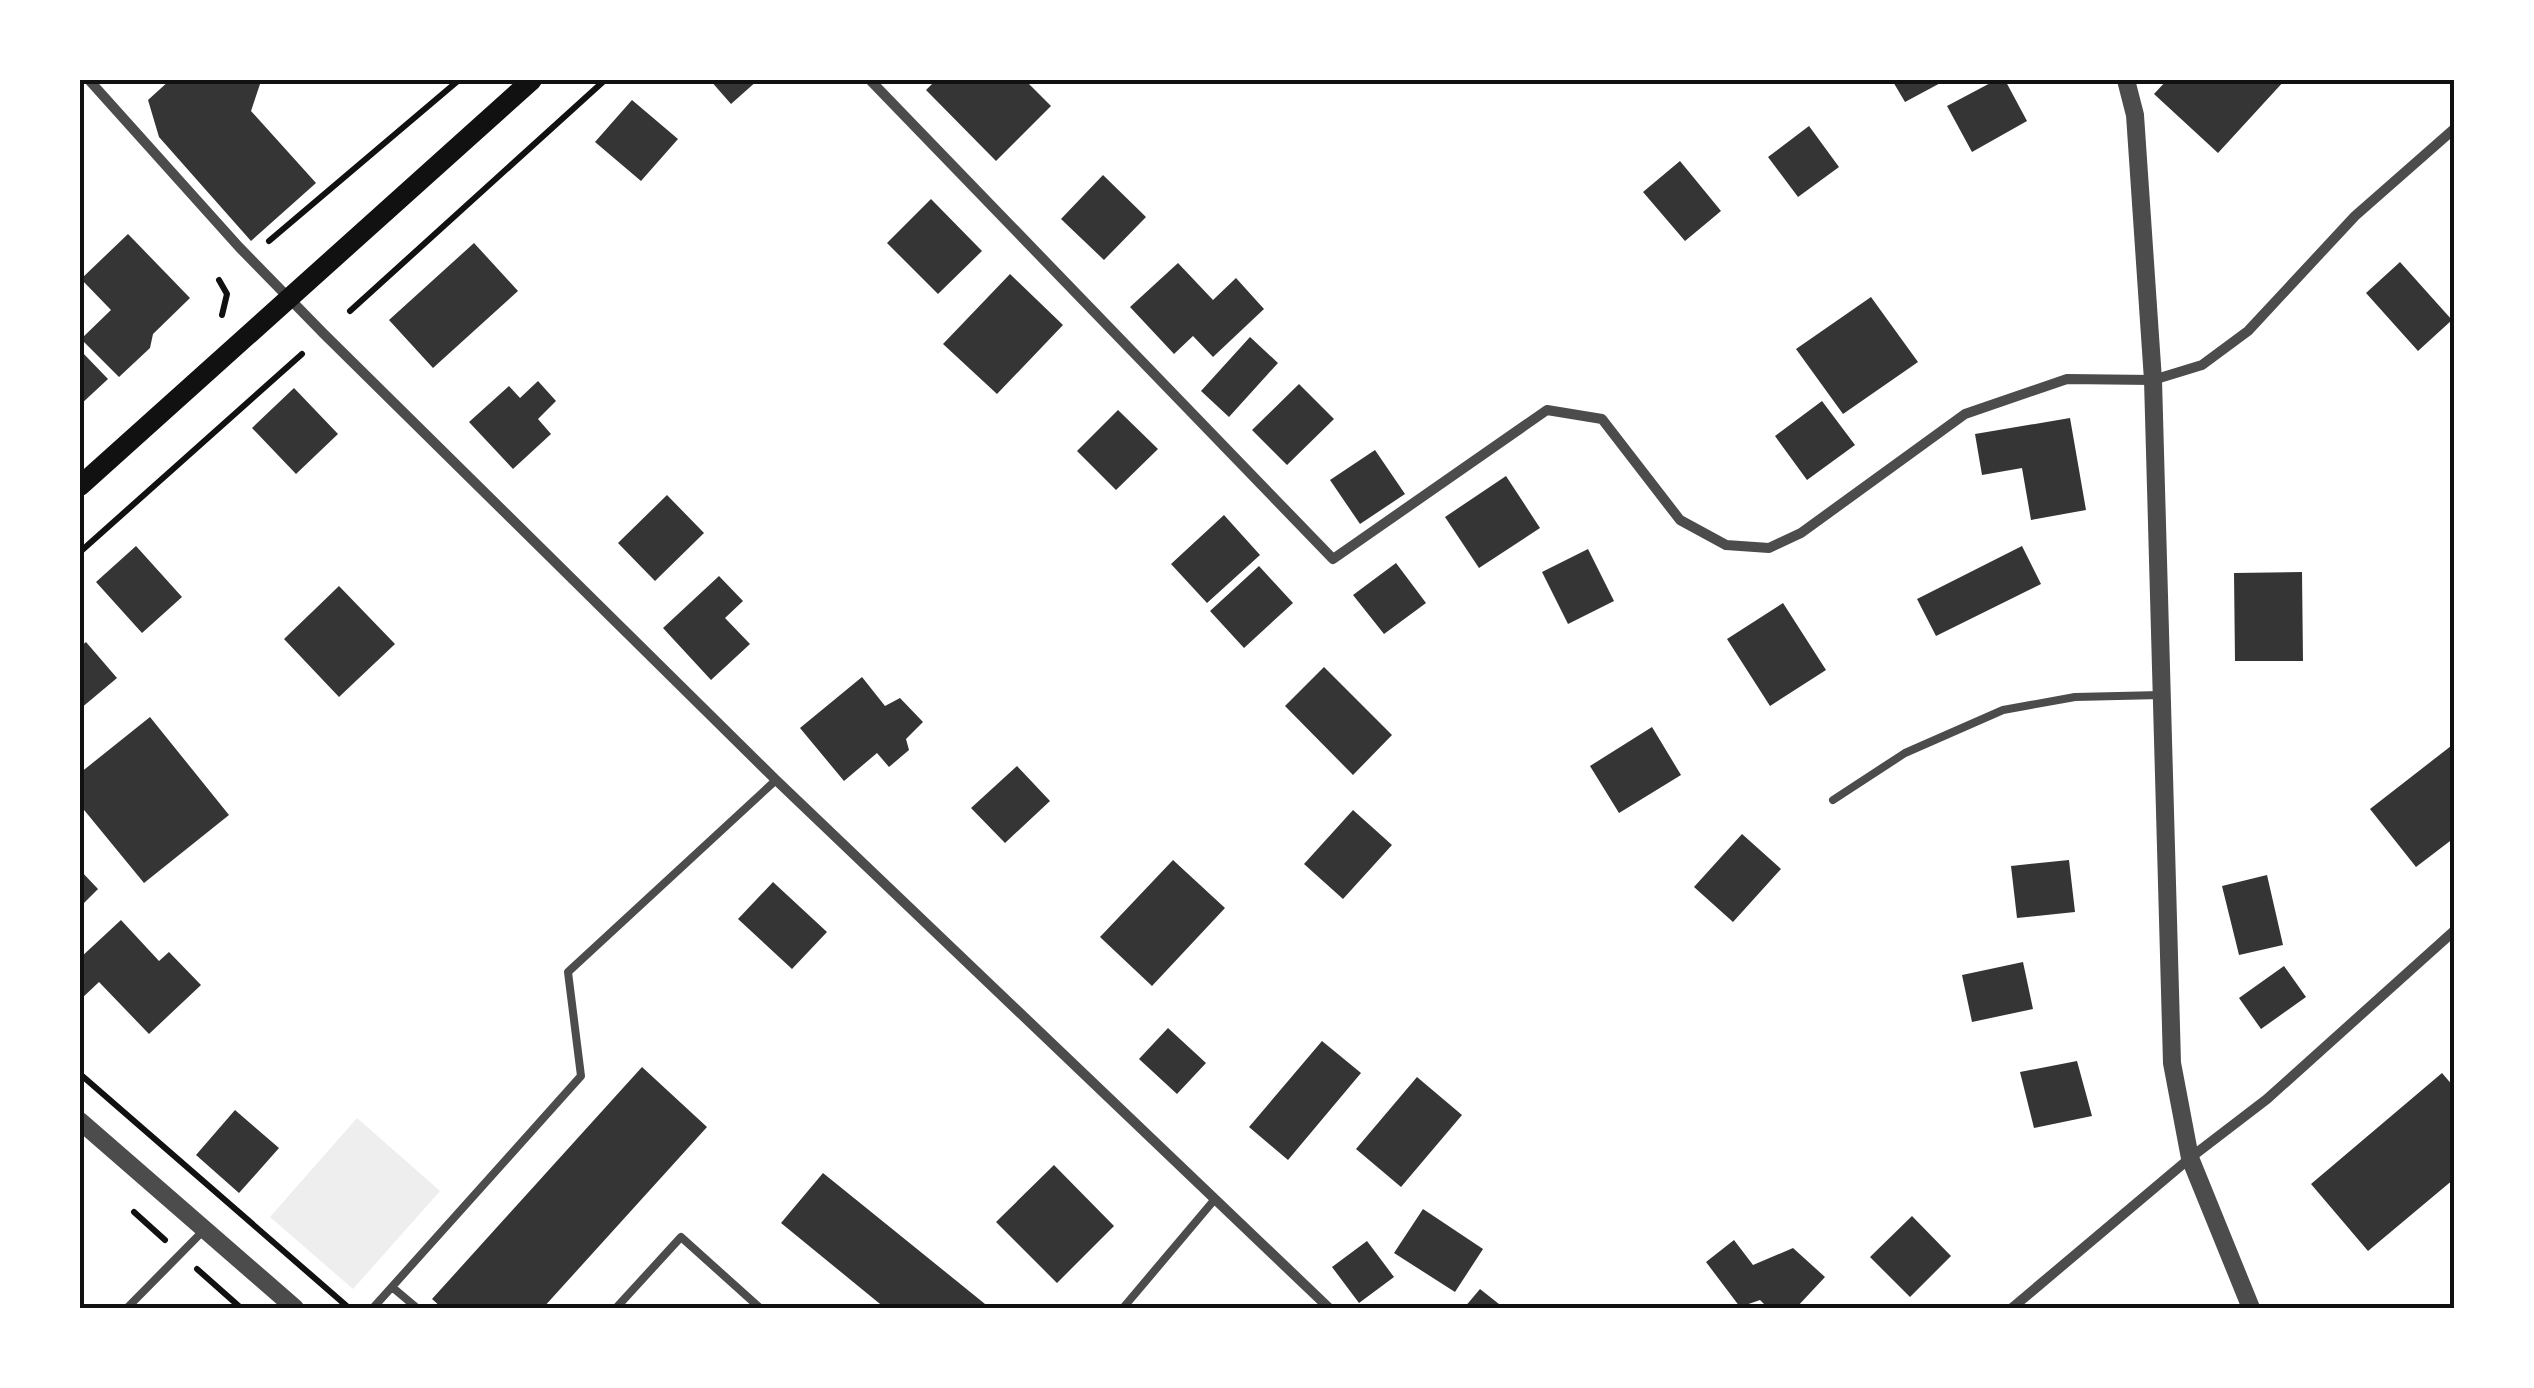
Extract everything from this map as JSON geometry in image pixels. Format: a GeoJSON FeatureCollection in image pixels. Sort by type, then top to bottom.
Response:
{"type":"FeatureCollection","features":[{"type":"Feature","properties":{"kind":"main road"},"geometry":{"type":"LineString","coordinates":[[80,486],[532,80]]}},
{"type":"Feature","properties":{"kind":"street"},"geometry":{"type":"LineString","coordinates":[[89,80],[288,297],[776,780],[1329,1308]]}},
{"type":"Feature","properties":{"kind":"street"},"geometry":{"type":"LineString","coordinates":[[870,80],[1333,560],[1546,410],[1602,418],[1680,520],[1726,545],[1769,548],[1802,533],[1966,414],[2067,379],[2153,380],[2202,365],[2248,330],[2356,216],[2454,129]]}},
{"type":"Feature","properties":{"kind":"street"},"geometry":{"type":"LineString","coordinates":[[2126,80],[2135,115],[2153,380],[2172,1063],[2190,1158],[2251,1308]]}},
{"type":"Feature","properties":{"kind":"street"},"geometry":{"type":"LineString","coordinates":[[2012,1308],[2190,1158],[2267,1099],[2454,931]]}},
{"type":"Feature","properties":{"kind":"street"},"geometry":{"type":"LineString","coordinates":[[80,1121],[295,1308]]}},
{"type":"Feature","properties":{"kind":"lane"},"geometry":{"type":"LineString","coordinates":[[1833,800],[1905,753],[2003,710],[2075,697],[2161,695]]}},
{"type":"Feature","properties":{"kind":"lane"},"geometry":{"type":"LineString","coordinates":[[374,1308],[581,1076],[568,972],[776,780]]}},
{"type":"Feature","properties":{"kind":"lane"},"geometry":{"type":"LineString","coordinates":[[1122,1308],[1215,1200]]}},
{"type":"Feature","properties":{"kind":"lane"},"geometry":{"type":"LineString","coordinates":[[127,1308],[204,1230]]}},
{"type":"Feature","properties":{"kind":"lane"},"geometry":{"type":"LineString","coordinates":[[616,1308],[681,1237],[760,1308]]}},
{"type":"Feature","properties":{"kind":"lane"},"geometry":{"type":"LineString","coordinates":[[392,1288],[416,1308]]}},
{"type":"Feature","properties":{"kind":"path"},"geometry":{"type":"LineString","coordinates":[[268,241],[459,80]]}},
{"type":"Feature","properties":{"kind":"path"},"geometry":{"type":"LineString","coordinates":[[350,311],[605,80]]}},
{"type":"Feature","properties":{"kind":"path"},"geometry":{"type":"LineString","coordinates":[[80,552],[302,354]]}},
{"type":"Feature","properties":{"kind":"path"},"geometry":{"type":"LineString","coordinates":[[80,1074],[349,1308]]}},
{"type":"Feature","properties":{"kind":"shaded area"},"geometry":{"type":"Polygon","coordinates":[[[357,1118],[440,1191],[353,1289],[270,1217],[357,1118]]]}},
{"type":"Feature","properties":{"kind":"building"},"geometry":{"type":"Polygon","coordinates":[[[170,80],[257,80],[260,84],[251,111],[316,183],[251,241],[159,137],[148,100],[170,80]]]}},
{"type":"Feature","properties":{"kind":"building"},"geometry":{"type":"Polygon","coordinates":[[[710,80],[758,80],[731,104],[710,80]]]}},
{"type":"Feature","properties":{"kind":"building"},"geometry":{"type":"Polygon","coordinates":[[[936,80],[1025,80],[1051,106],[996,161],[926,90],[936,80]]]}},
{"type":"Feature","properties":{"kind":"building"},"geometry":{"type":"Polygon","coordinates":[[[1892,80],[1946,80],[1905,102],[1892,80]]]}},
{"type":"Feature","properties":{"kind":"building"},"geometry":{"type":"Polygon","coordinates":[[[1996,80],[2005,80],[2027,121],[1972,152],[1947,106],[1996,80]]]}},
{"type":"Feature","properties":{"kind":"building"},"geometry":{"type":"Polygon","coordinates":[[[2167,80],[2285,80],[2218,153],[2154,94],[2167,80]]]}},
{"type":"Feature","properties":{"kind":"building"},"geometry":{"type":"Polygon","coordinates":[[[632,100],[678,139],[641,181],[595,142],[632,100]]]}},
{"type":"Feature","properties":{"kind":"building"},"geometry":{"type":"Polygon","coordinates":[[[1809,126],[1839,167],[1798,197],[1768,157],[1809,126]]]}},
{"type":"Feature","properties":{"kind":"building"},"geometry":{"type":"Polygon","coordinates":[[[1680,161],[1721,211],[1685,241],[1643,192],[1680,161]]]}},
{"type":"Feature","properties":{"kind":"building"},"geometry":{"type":"Polygon","coordinates":[[[1103,175],[1146,217],[1104,260],[1061,219],[1103,175]]]}},
{"type":"Feature","properties":{"kind":"building"},"geometry":{"type":"Polygon","coordinates":[[[931,199],[982,251],[938,294],[887,243],[931,199]]]}},
{"type":"Feature","properties":{"kind":"building"},"geometry":{"type":"Polygon","coordinates":[[[128,234],[190,298],[153,334],[150,348],[119,377],[81,339],[111,310],[81,279],[128,234]]]}},
{"type":"Feature","properties":{"kind":"building"},"geometry":{"type":"Polygon","coordinates":[[[474,243],[518,291],[433,368],[389,320],[474,243]]]}},
{"type":"Feature","properties":{"kind":"building"},"geometry":{"type":"Polygon","coordinates":[[[2400,262],[2452,320],[2418,351],[2366,293],[2400,262]]]}},
{"type":"Feature","properties":{"kind":"building"},"geometry":{"type":"Polygon","coordinates":[[[1178,263],[1213,300],[1236,278],[1264,309],[1213,357],[1193,336],[1174,354],[1130,307],[1178,263]]]}},
{"type":"Feature","properties":{"kind":"building"},"geometry":{"type":"Polygon","coordinates":[[[1010,274],[1063,325],[997,394],[943,344],[1010,274]]]}},
{"type":"Feature","properties":{"kind":"building"},"geometry":{"type":"Polygon","coordinates":[[[1871,297],[1918,362],[1843,414],[1796,349],[1871,297]]]}},
{"type":"Feature","properties":{"kind":"building"},"geometry":{"type":"Polygon","coordinates":[[[1250,337],[1278,363],[1229,417],[1201,391],[1250,337]]]}},
{"type":"Feature","properties":{"kind":"building"},"geometry":{"type":"Polygon","coordinates":[[[80,350],[108,379],[80,405],[80,350]]]}},
{"type":"Feature","properties":{"kind":"building"},"geometry":{"type":"Polygon","coordinates":[[[538,381],[556,401],[538,419],[551,434],[513,469],[469,422],[509,386],[520,398],[538,381]]]}},
{"type":"Feature","properties":{"kind":"building"},"geometry":{"type":"Polygon","coordinates":[[[1299,384],[1334,419],[1287,465],[1252,430],[1299,384]]]}},
{"type":"Feature","properties":{"kind":"building"},"geometry":{"type":"Polygon","coordinates":[[[294,388],[338,434],[296,474],[252,428],[294,388]]]}},
{"type":"Feature","properties":{"kind":"building"},"geometry":{"type":"Polygon","coordinates":[[[1822,401],[1855,445],[1807,480],[1775,436],[1822,401]]]}},
{"type":"Feature","properties":{"kind":"building"},"geometry":{"type":"Polygon","coordinates":[[[1118,410],[1158,449],[1116,490],[1077,451],[1118,410]]]}},
{"type":"Feature","properties":{"kind":"building"},"geometry":{"type":"Polygon","coordinates":[[[2070,418],[2086,510],[2031,520],[2022,468],[1982,475],[1975,434],[2070,418]]]}},
{"type":"Feature","properties":{"kind":"building"},"geometry":{"type":"Polygon","coordinates":[[[1375,450],[1405,494],[1360,524],[1330,480],[1375,450]]]}},
{"type":"Feature","properties":{"kind":"building"},"geometry":{"type":"Polygon","coordinates":[[[1506,476],[1540,528],[1479,568],[1445,517],[1506,476]]]}},
{"type":"Feature","properties":{"kind":"building"},"geometry":{"type":"Polygon","coordinates":[[[667,495],[704,533],[655,581],[618,543],[667,495]]]}},
{"type":"Feature","properties":{"kind":"building"},"geometry":{"type":"Polygon","coordinates":[[[1224,515],[1260,555],[1207,603],[1171,564],[1224,515]]]}},
{"type":"Feature","properties":{"kind":"building"},"geometry":{"type":"Polygon","coordinates":[[[136,546],[182,597],[142,633],[96,582],[136,546]]]}},
{"type":"Feature","properties":{"kind":"building"},"geometry":{"type":"Polygon","coordinates":[[[2022,546],[2041,584],[1936,636],[1917,599],[2022,546]]]}},
{"type":"Feature","properties":{"kind":"building"},"geometry":{"type":"Polygon","coordinates":[[[1588,549],[1614,601],[1568,624],[1542,572],[1588,549]]]}},
{"type":"Feature","properties":{"kind":"building"},"geometry":{"type":"Polygon","coordinates":[[[1396,563],[1426,603],[1384,634],[1353,595],[1396,563]]]}},
{"type":"Feature","properties":{"kind":"building"},"geometry":{"type":"Polygon","coordinates":[[[1259,566],[1293,603],[1244,648],[1210,611],[1259,566]]]}},
{"type":"Feature","properties":{"kind":"building"},"geometry":{"type":"Polygon","coordinates":[[[2302,572],[2303,661],[2235,661],[2234,573],[2302,572]]]}},
{"type":"Feature","properties":{"kind":"building"},"geometry":{"type":"Polygon","coordinates":[[[719,576],[743,601],[725,618],[750,644],[711,680],[663,628],[719,576]]]}},
{"type":"Feature","properties":{"kind":"building"},"geometry":{"type":"Polygon","coordinates":[[[339,586],[395,644],[339,697],[284,639],[339,586]]]}},
{"type":"Feature","properties":{"kind":"building"},"geometry":{"type":"Polygon","coordinates":[[[1783,603],[1826,670],[1770,706],[1727,639],[1783,603]]]}},
{"type":"Feature","properties":{"kind":"building"},"geometry":{"type":"Polygon","coordinates":[[[86,642],[117,678],[80,709],[80,647],[86,642]]]}},
{"type":"Feature","properties":{"kind":"building"},"geometry":{"type":"Polygon","coordinates":[[[1324,667],[1392,735],[1353,775],[1285,706],[1324,667]]]}},
{"type":"Feature","properties":{"kind":"building"},"geometry":{"type":"Polygon","coordinates":[[[862,677],[885,706],[900,698],[923,722],[906,739],[909,750],[889,767],[877,753],[844,781],[800,728],[862,677]]]}},
{"type":"Feature","properties":{"kind":"building"},"geometry":{"type":"Polygon","coordinates":[[[150,717],[229,815],[144,883],[80,805],[80,773],[150,717]]]}},
{"type":"Feature","properties":{"kind":"building"},"geometry":{"type":"Polygon","coordinates":[[[1652,727],[1681,775],[1619,813],[1590,766],[1652,727]]]}},
{"type":"Feature","properties":{"kind":"building"},"geometry":{"type":"Polygon","coordinates":[[[2451,746],[2454,838],[2416,867],[2370,809],[2451,746]]]}},
{"type":"Feature","properties":{"kind":"building"},"geometry":{"type":"Polygon","coordinates":[[[1017,766],[1050,801],[1005,843],[971,808],[1017,766]]]}},
{"type":"Feature","properties":{"kind":"building"},"geometry":{"type":"Polygon","coordinates":[[[1353,810],[1392,845],[1343,899],[1304,864],[1353,810]]]}},
{"type":"Feature","properties":{"kind":"building"},"geometry":{"type":"Polygon","coordinates":[[[1742,834],[1781,869],[1733,922],[1694,887],[1742,834]]]}},
{"type":"Feature","properties":{"kind":"building"},"geometry":{"type":"Polygon","coordinates":[[[1173,860],[1225,908],[1152,986],[1100,937],[1173,860]]]}},
{"type":"Feature","properties":{"kind":"building"},"geometry":{"type":"Polygon","coordinates":[[[2069,860],[2075,912],[2017,918],[2011,866],[2069,860]]]}},
{"type":"Feature","properties":{"kind":"building"},"geometry":{"type":"Polygon","coordinates":[[[80,870],[98,889],[80,907],[80,870]]]}},
{"type":"Feature","properties":{"kind":"building"},"geometry":{"type":"Polygon","coordinates":[[[2267,875],[2283,945],[2239,955],[2222,886],[2267,875]]]}},
{"type":"Feature","properties":{"kind":"building"},"geometry":{"type":"Polygon","coordinates":[[[773,882],[827,932],[792,969],[738,919],[773,882]]]}},
{"type":"Feature","properties":{"kind":"building"},"geometry":{"type":"Polygon","coordinates":[[[121,920],[159,961],[169,952],[201,985],[149,1034],[99,982],[80,1000],[80,958],[121,920]]]}},
{"type":"Feature","properties":{"kind":"building"},"geometry":{"type":"Polygon","coordinates":[[[2023,962],[2033,1009],[1972,1022],[1962,975],[2023,962]]]}},
{"type":"Feature","properties":{"kind":"building"},"geometry":{"type":"Polygon","coordinates":[[[2284,966],[2306,997],[2261,1029],[2239,998],[2284,966]]]}},
{"type":"Feature","properties":{"kind":"building"},"geometry":{"type":"Polygon","coordinates":[[[1168,1028],[1206,1063],[1177,1094],[1139,1059],[1168,1028]]]}},
{"type":"Feature","properties":{"kind":"building"},"geometry":{"type":"Polygon","coordinates":[[[1322,1041],[1361,1073],[1288,1160],[1249,1127],[1322,1041]]]}},
{"type":"Feature","properties":{"kind":"building"},"geometry":{"type":"Polygon","coordinates":[[[2077,1061],[2092,1116],[2034,1128],[2020,1072],[2077,1061]]]}},
{"type":"Feature","properties":{"kind":"building"},"geometry":{"type":"Polygon","coordinates":[[[642,1067],[707,1127],[543,1308],[442,1308],[432,1299],[642,1067]]]}},
{"type":"Feature","properties":{"kind":"building"},"geometry":{"type":"Polygon","coordinates":[[[2442,1073],[2454,1087],[2454,1179],[2368,1251],[2311,1184],[2442,1073]]]}},
{"type":"Feature","properties":{"kind":"building"},"geometry":{"type":"Polygon","coordinates":[[[1417,1077],[1462,1115],[1401,1187],[1356,1149],[1417,1077]]]}},
{"type":"Feature","properties":{"kind":"building"},"geometry":{"type":"Polygon","coordinates":[[[235,1110],[279,1148],[239,1193],[196,1155],[235,1110]]]}},
{"type":"Feature","properties":{"kind":"building"},"geometry":{"type":"Polygon","coordinates":[[[1054,1165],[1114,1226],[1057,1283],[996,1222],[1054,1165]]]}},
{"type":"Feature","properties":{"kind":"building"},"geometry":{"type":"Polygon","coordinates":[[[823,1173],[990,1308],[885,1308],[781,1223],[823,1173]]]}},
{"type":"Feature","properties":{"kind":"building"},"geometry":{"type":"Polygon","coordinates":[[[1423,1209],[1483,1249],[1455,1292],[1394,1253],[1423,1209]]]}},
{"type":"Feature","properties":{"kind":"building"},"geometry":{"type":"Polygon","coordinates":[[[1912,1216],[1951,1256],[1910,1297],[1870,1257],[1912,1216]]]}},
{"type":"Feature","properties":{"kind":"building"},"geometry":{"type":"Polygon","coordinates":[[[1734,1240],[1753,1265],[1793,1248],[1825,1277],[1796,1308],[1768,1308],[1760,1300],[1740,1307],[1706,1262],[1734,1240]]]}},
{"type":"Feature","properties":{"kind":"building"},"geometry":{"type":"Polygon","coordinates":[[[1367,1241],[1394,1277],[1359,1303],[1332,1267],[1367,1241]]]}},
{"type":"Feature","properties":{"kind":"building"},"geometry":{"type":"Polygon","coordinates":[[[1480,1289],[1504,1308],[1464,1308],[1480,1289]]]}}]}
